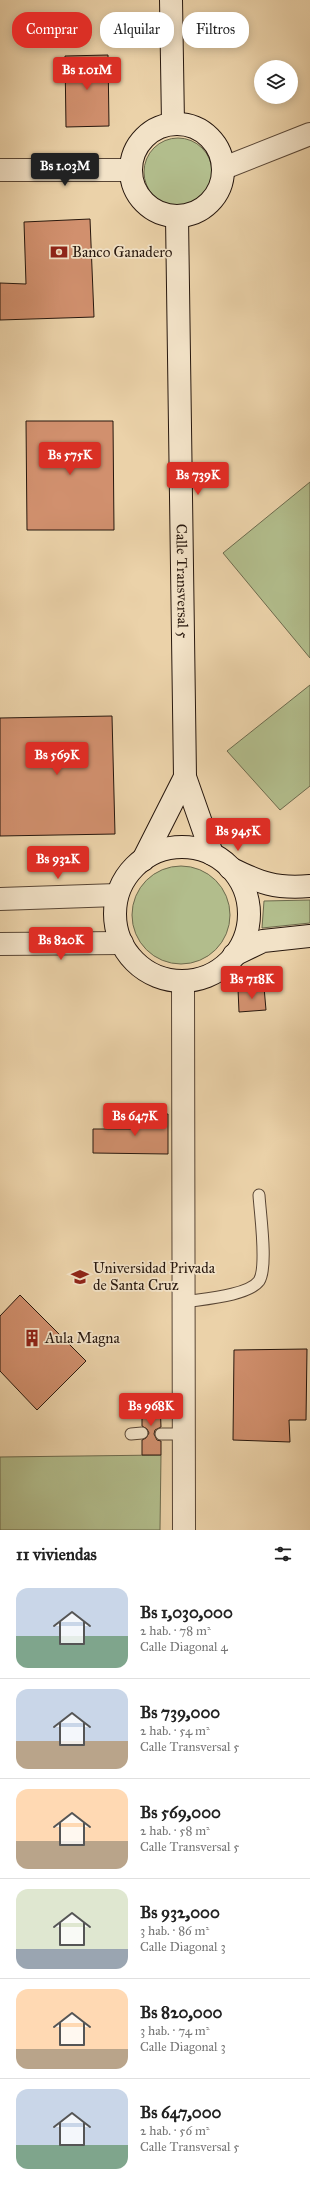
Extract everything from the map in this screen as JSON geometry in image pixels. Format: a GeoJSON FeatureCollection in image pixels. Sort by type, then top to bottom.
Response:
{"type":"FeatureCollection","features":[{"type":"Feature","properties":{"kind":"main road"},"geometry":{"type":"LineString","coordinates":[[171,0],[173,123]]}},
{"type":"Feature","properties":{"kind":"main road"},"geometry":{"type":"LineString","coordinates":[[173,123],[188,124],[202,130],[213,140],[221,154],[224,168],[222,183],[216,197],[205,208],[191,214],[177,217],[162,214],[150,207],[139,197],[133,184],[131,170],[133,156],[138,144],[148,134],[160,127],[173,123]]}},
{"type":"Feature","properties":{"kind":"main road"},"geometry":{"type":"LineString","coordinates":[[224,168],[310,134]]}},
{"type":"Feature","properties":{"kind":"main road"},"geometry":{"type":"LineString","coordinates":[[0,170],[131,170]]}},
{"type":"Feature","properties":{"kind":"main road","name":"Calle Transversal 5"},"geometry":{"type":"LineString","coordinates":[[177,217],[185,776],[212,854]]}},
{"type":"Feature","properties":{"kind":"main road","name":"Calle Transversal 5"},"geometry":{"type":"LineString","coordinates":[[143,860],[185,776]]}},
{"type":"Feature","properties":{"kind":"main road"},"geometry":{"type":"LineString","coordinates":[[310,886],[289,888],[262,884],[230,868],[212,854],[200,850],[176,847],[164,849],[143,860],[127,875],[117,895],[115,919],[122,943],[137,964],[147,971],[164,978],[183,981],[195,980],[217,971],[234,956],[263,941],[310,936]]}},
{"type":"Feature","properties":{"kind":"main road"},"geometry":{"type":"LineString","coordinates":[[230,868],[243,888],[248,911],[245,935],[234,956]]}},
{"type":"Feature","properties":{"kind":"main road"},"geometry":{"type":"LineString","coordinates":[[0,899],[117,895]]}},
{"type":"Feature","properties":{"kind":"main road"},"geometry":{"type":"LineString","coordinates":[[0,944],[122,943]]}},
{"type":"Feature","properties":{"kind":"main road"},"geometry":{"type":"LineString","coordinates":[[183,981],[184,1530]]}},
{"type":"Feature","properties":{"kind":"lane"},"geometry":{"type":"LineString","coordinates":[[184,1302],[246,1290],[259,1280],[263,1262],[259,1196]]}},
{"type":"Feature","properties":{"kind":"lane"},"geometry":{"type":"LineString","coordinates":[[161,1434],[184,1434]]}},
{"type":"Feature","properties":{"kind":"green space"},"geometry":{"type":"Polygon","coordinates":[[[178,138],[191,141],[202,148],[209,159],[212,172],[209,185],[202,196],[191,203],[178,206],[165,203],[154,196],[147,185],[144,172],[147,159],[154,148],[165,141],[178,138]]]}},
{"type":"Feature","properties":{"kind":"green space"},"geometry":{"type":"Polygon","coordinates":[[[310,482],[310,658],[223,553],[310,482]]]}},
{"type":"Feature","properties":{"kind":"green space"},"geometry":{"type":"Polygon","coordinates":[[[310,685],[310,786],[280,810],[227,751],[310,685]]]}},
{"type":"Feature","properties":{"kind":"green space"},"geometry":{"type":"Polygon","coordinates":[[[181,866],[200,869],[216,880],[227,896],[230,915],[227,934],[216,950],[200,961],[181,964],[162,961],[146,950],[135,934],[132,915],[135,896],[146,880],[162,869],[181,866]]]}},
{"type":"Feature","properties":{"kind":"green space"},"geometry":{"type":"Polygon","coordinates":[[[310,900],[310,923],[262,928],[264,901],[310,900]]]}},
{"type":"Feature","properties":{"kind":"green space"},"geometry":{"type":"Polygon","coordinates":[[[161,1455],[160,1530],[0,1530],[0,1457],[161,1455]]]}},
{"type":"Feature","properties":{"kind":"building"},"geometry":{"type":"Polygon","coordinates":[[[108,55],[109,126],[66,127],[65,56],[108,55]]]}},
{"type":"Feature","properties":{"kind":"building"},"geometry":{"type":"Polygon","coordinates":[[[90,219],[94,317],[0,320],[0,283],[26,284],[24,222],[90,219]]]}},
{"type":"Feature","properties":{"kind":"building"},"geometry":{"type":"Polygon","coordinates":[[[26,421],[113,421],[114,530],[27,530],[26,421]]]}},
{"type":"Feature","properties":{"kind":"building"},"geometry":{"type":"Polygon","coordinates":[[[112,716],[115,834],[0,836],[0,718],[112,716]]]}},
{"type":"Feature","properties":{"kind":"building"},"geometry":{"type":"Polygon","coordinates":[[[264,987],[266,1010],[239,1012],[238,989],[264,987]]]}},
{"type":"Feature","properties":{"kind":"building"},"geometry":{"type":"Polygon","coordinates":[[[137,1114],[168,1114],[168,1154],[93,1153],[93,1129],[135,1129],[137,1114]]]}},
{"type":"Feature","properties":{"kind":"building","name":"Aula Magna"},"geometry":{"type":"Polygon","coordinates":[[[20,1295],[86,1361],[37,1410],[0,1371],[0,1316],[20,1295]]]}},
{"type":"Feature","properties":{"kind":"building"},"geometry":{"type":"Polygon","coordinates":[[[307,1349],[306,1420],[289,1420],[290,1442],[233,1440],[234,1350],[307,1349]]]}},
{"type":"Feature","properties":{"kind":"building"},"geometry":{"type":"Polygon","coordinates":[[[142,1400],[160,1400],[161,1427],[155,1430],[154,1434],[157,1440],[161,1441],[161,1455],[142,1455],[142,1440],[146,1438],[149,1433],[147,1429],[142,1426],[142,1400]]]}},
{"type":"Feature","properties":{"kind":"place","name":"Banco Ganadero"},"geometry":{"type":"Point","coordinates":[59,252]}},
{"type":"Feature","properties":{"kind":"place","name":"Universidad Privada de Santa Cruz"},"geometry":{"type":"Point","coordinates":[80,1277]}},
{"type":"Feature","properties":{"kind":"place","name":"Aula Magna"},"geometry":{"type":"Point","coordinates":[32,1338]}}]}
